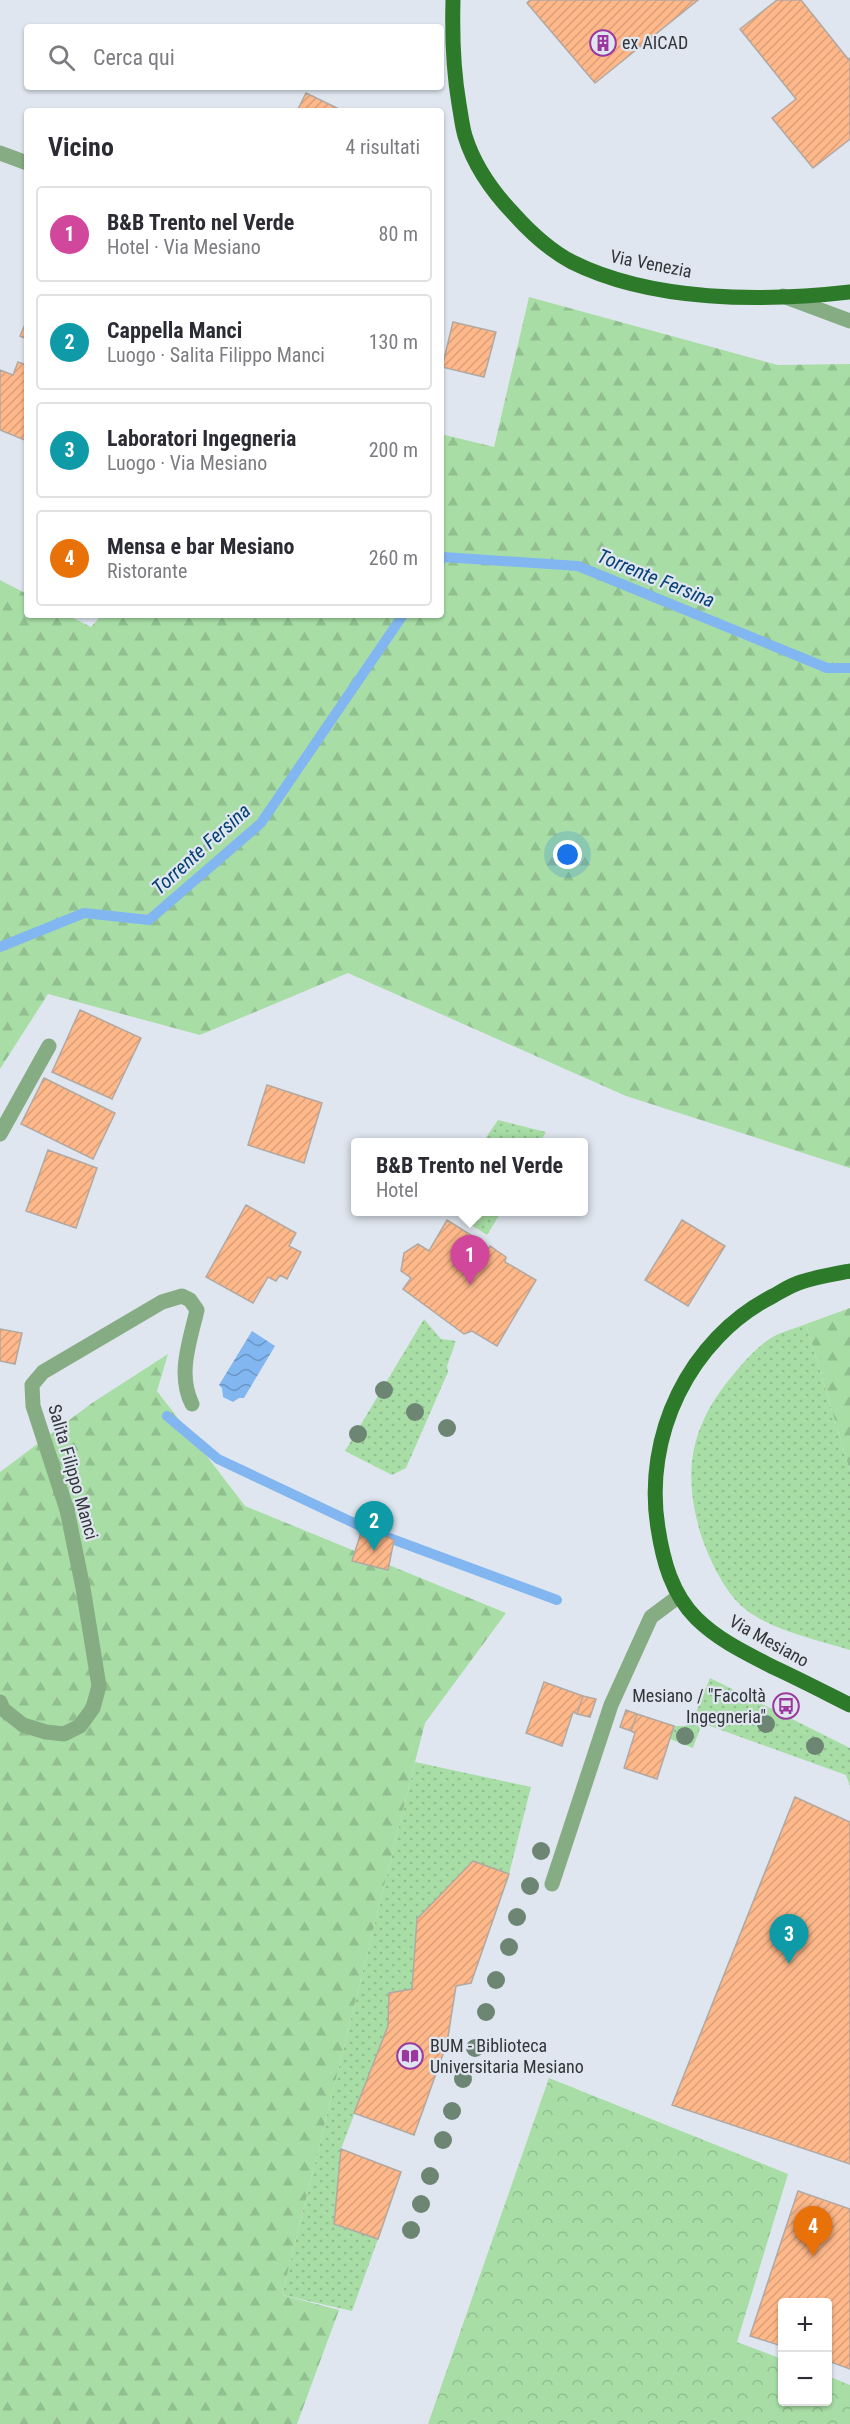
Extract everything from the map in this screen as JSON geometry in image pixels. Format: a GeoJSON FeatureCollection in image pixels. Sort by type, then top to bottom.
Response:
{"type":"FeatureCollection","features":[{"type":"Feature","properties":{"kind":"main road","name":"Via Venezia"},"geometry":{"type":"LineString","coordinates":[[453,0],[454,70],[465,136],[477,165],[496,195],[535,237],[570,261],[611,280],[666,290],[723,296],[783,296],[850,292]]}},
{"type":"Feature","properties":{"kind":"main road","name":"Via Mesiano"},"geometry":{"type":"LineString","coordinates":[[850,1271],[800,1282],[756,1305],[729,1326],[700,1357],[675,1398],[663,1429],[656,1464],[655,1509],[662,1551],[679,1596],[697,1619],[728,1644],[850,1705]]}},
{"type":"Feature","properties":{"kind":"street"},"geometry":{"type":"LineString","coordinates":[[0,153],[24,162]]}},
{"type":"Feature","properties":{"kind":"street"},"geometry":{"type":"LineString","coordinates":[[783,296],[850,321]]}},
{"type":"Feature","properties":{"kind":"street"},"geometry":{"type":"LineString","coordinates":[[0,1134],[49,1046]]}},
{"type":"Feature","properties":{"kind":"street","name":"Salita Filippo Manci"},"geometry":{"type":"LineString","coordinates":[[0,1702],[3,1709],[23,1725],[46,1732],[64,1734],[80,1726],[93,1708],[99,1686],[67,1510],[33,1406],[32,1385],[44,1372],[162,1302],[182,1296],[190,1300],[197,1310],[184,1371],[185,1390],[192,1404]]}},
{"type":"Feature","properties":{"kind":"street"},"geometry":{"type":"LineString","coordinates":[[552,1884],[610,1705],[651,1617],[679,1596]]}},
{"type":"Feature","properties":{"kind":"green space"},"geometry":{"type":"Polygon","coordinates":[[[529,297],[778,365],[850,364],[850,1168],[626,1096],[348,973],[200,1035],[48,994],[0,1069],[0,580],[24,592],[24,618],[73,618],[91,627],[99,618],[444,618],[444,435],[494,447],[529,297]]]}},
{"type":"Feature","properties":{"kind":"green space"},"geometry":{"type":"Polygon","coordinates":[[[498,1120],[546,1132],[542,1138],[486,1138],[498,1120]]]}},
{"type":"Feature","properties":{"kind":"green space"},"geometry":{"type":"Polygon","coordinates":[[[457,1216],[499,1216],[487,1235],[457,1216]]]}},
{"type":"Feature","properties":{"kind":"green space"},"geometry":{"type":"Polygon","coordinates":[[[850,1308],[850,1471],[806,1324],[850,1308]]]}},
{"type":"Feature","properties":{"kind":"green space"},"geometry":{"type":"Polygon","coordinates":[[[424,1319],[441,1339],[456,1341],[447,1366],[448,1372],[406,1468],[392,1475],[345,1451],[424,1319]]]}},
{"type":"Feature","properties":{"kind":"green space"},"geometry":{"type":"Polygon","coordinates":[[[806,1324],[850,1471],[850,1650],[781,1629],[756,1616],[738,1602],[724,1585],[708,1554],[695,1512],[692,1491],[691,1470],[699,1431],[718,1394],[763,1344],[772,1337],[806,1324]]]}},
{"type":"Feature","properties":{"kind":"green space"},"geometry":{"type":"Polygon","coordinates":[[[168,1354],[157,1391],[245,1506],[506,1613],[425,1723],[282,2295],[339,2310],[297,2424],[0,2424],[0,1472],[92,1403],[168,1354]]]}},
{"type":"Feature","properties":{"kind":"green space"},"geometry":{"type":"Polygon","coordinates":[[[710,1678],[850,1748],[850,1786],[846,1775],[702,1723],[693,1748],[670,1739],[674,1726],[685,1726],[693,1720],[710,1678]]]}},
{"type":"Feature","properties":{"kind":"green space"},"geometry":{"type":"Polygon","coordinates":[[[415,1762],[531,1787],[509,1874],[473,1861],[417,1919],[412,1989],[389,1993],[388,2026],[341,2149],[334,2224],[378,2239],[352,2311],[282,2295],[415,1762]]]}},
{"type":"Feature","properties":{"kind":"green space"},"geometry":{"type":"Polygon","coordinates":[[[549,2078],[788,2174],[737,2342],[778,2357],[778,2406],[832,2406],[832,2378],[850,2385],[850,2424],[428,2424],[549,2078]]]}},
{"type":"Feature","properties":{"kind":"water"},"geometry":{"type":"Polygon","coordinates":[[[252,1331],[275,1346],[244,1398],[233,1402],[223,1397],[222,1388],[219,1385],[252,1331]]]}},
{"type":"Feature","properties":{"kind":"building","name":"ex AICAD"},"geometry":{"type":"Polygon","coordinates":[[[530,0],[698,0],[595,83],[527,3],[530,0]]]}},
{"type":"Feature","properties":{"kind":"building"},"geometry":{"type":"Polygon","coordinates":[[[777,0],[801,0],[848,59],[850,58],[850,139],[813,168],[772,118],[796,99],[740,29],[777,0]]]}},
{"type":"Feature","properties":{"kind":"building"},"geometry":{"type":"Polygon","coordinates":[[[306,93],[337,108],[298,108],[306,93]]]}},
{"type":"Feature","properties":{"kind":"building"},"geometry":{"type":"Polygon","coordinates":[[[453,322],[496,332],[484,377],[444,367],[453,322]]]}},
{"type":"Feature","properties":{"kind":"building"},"geometry":{"type":"Polygon","coordinates":[[[18,362],[24,364],[24,440],[0,430],[0,370],[13,375],[18,362]]]}},
{"type":"Feature","properties":{"kind":"building"},"geometry":{"type":"Polygon","coordinates":[[[80,1010],[141,1038],[112,1099],[52,1072],[80,1010]]]}},
{"type":"Feature","properties":{"kind":"building"},"geometry":{"type":"Polygon","coordinates":[[[44,1078],[115,1113],[93,1159],[21,1124],[44,1078]]]}},
{"type":"Feature","properties":{"kind":"building"},"geometry":{"type":"Polygon","coordinates":[[[267,1085],[322,1103],[304,1163],[248,1145],[267,1085]]]}},
{"type":"Feature","properties":{"kind":"building"},"geometry":{"type":"Polygon","coordinates":[[[48,1150],[97,1168],[76,1228],[26,1211],[48,1150]]]}},
{"type":"Feature","properties":{"kind":"building"},"geometry":{"type":"Polygon","coordinates":[[[246,1205],[296,1233],[289,1246],[301,1252],[287,1279],[280,1275],[276,1281],[268,1277],[253,1303],[206,1277],[246,1205]]]}},
{"type":"Feature","properties":{"kind":"building"},"geometry":{"type":"Polygon","coordinates":[[[447,1220],[477,1239],[477,1247],[485,1253],[490,1246],[506,1257],[505,1262],[536,1280],[497,1346],[472,1331],[464,1334],[403,1289],[411,1278],[401,1271],[404,1253],[418,1244],[429,1251],[447,1220]]]}},
{"type":"Feature","properties":{"kind":"building"},"geometry":{"type":"Polygon","coordinates":[[[682,1220],[725,1246],[688,1306],[645,1280],[682,1220]]]}},
{"type":"Feature","properties":{"kind":"building"},"geometry":{"type":"Polygon","coordinates":[[[0,1329],[22,1333],[15,1364],[0,1361],[0,1329]]]}},
{"type":"Feature","properties":{"kind":"building"},"geometry":{"type":"Polygon","coordinates":[[[363,1526],[394,1540],[388,1570],[352,1561],[363,1526]]]}},
{"type":"Feature","properties":{"kind":"building"},"geometry":{"type":"Polygon","coordinates":[[[544,1682],[583,1696],[577,1714],[573,1712],[562,1746],[526,1733],[544,1682]]]}},
{"type":"Feature","properties":{"kind":"building"},"geometry":{"type":"Polygon","coordinates":[[[583,1696],[596,1699],[590,1717],[577,1714],[583,1696]]]}},
{"type":"Feature","properties":{"kind":"building"},"geometry":{"type":"Polygon","coordinates":[[[626,1710],[637,1714],[631,1731],[620,1727],[626,1710]]]}},
{"type":"Feature","properties":{"kind":"building"},"geometry":{"type":"Polygon","coordinates":[[[637,1714],[674,1726],[657,1779],[624,1768],[635,1733],[631,1731],[637,1714]]]}},
{"type":"Feature","properties":{"kind":"building"},"geometry":{"type":"Polygon","coordinates":[[[795,1797],[850,1822],[850,2164],[672,2105],[795,1797]]]}},
{"type":"Feature","properties":{"kind":"building"},"geometry":{"type":"Polygon","coordinates":[[[473,1861],[509,1874],[471,1983],[456,1986],[447,2043],[414,2135],[354,2113],[388,2026],[389,1993],[412,1989],[417,1919],[473,1861]]]}},
{"type":"Feature","properties":{"kind":"building"},"geometry":{"type":"Polygon","coordinates":[[[341,2149],[401,2172],[378,2239],[334,2224],[341,2149]]]}},
{"type":"Feature","properties":{"kind":"building"},"geometry":{"type":"Polygon","coordinates":[[[798,2191],[850,2209],[850,2369],[832,2362],[832,2298],[778,2298],[778,2345],[750,2336],[798,2191]]]}},
{"type":"Feature","properties":{"kind":"waterway","name":"Torrente Fersina"},"geometry":{"type":"LineString","coordinates":[[444,557],[578,566],[827,668],[850,668]]}},
{"type":"Feature","properties":{"kind":"waterway","name":"Torrente Fersina"},"geometry":{"type":"LineString","coordinates":[[0,947],[84,913],[149,920],[261,823],[401,618]]}},
{"type":"Feature","properties":{"kind":"waterway"},"geometry":{"type":"LineString","coordinates":[[167,1416],[218,1459],[373,1532],[557,1600]]}},
{"type":"Feature","properties":{"kind":"place","name":"ex AICAD"},"geometry":{"type":"Point","coordinates":[603,43]}},
{"type":"Feature","properties":{"kind":"place","name":"B&B Trento nel Verde"},"geometry":{"type":"Point","coordinates":[470,1285]}},
{"type":"Feature","properties":{"kind":"place","name":"Cappella Manci"},"geometry":{"type":"Point","coordinates":[374,1551]}},
{"type":"Feature","properties":{"kind":"place","name":"Mesiano / \"Facoltà Ingegneria\""},"geometry":{"type":"Point","coordinates":[786,1706]}},
{"type":"Feature","properties":{"kind":"place","name":"Laboratori Ingegneria"},"geometry":{"type":"Point","coordinates":[789,1964]}},
{"type":"Feature","properties":{"kind":"place","name":"BUM - Biblioteca Universitaria Mesiano"},"geometry":{"type":"Point","coordinates":[410,2056]}},
{"type":"Feature","properties":{"kind":"place","name":"Mensa e bar Mesiano"},"geometry":{"type":"Point","coordinates":[813,2256]}}]}
